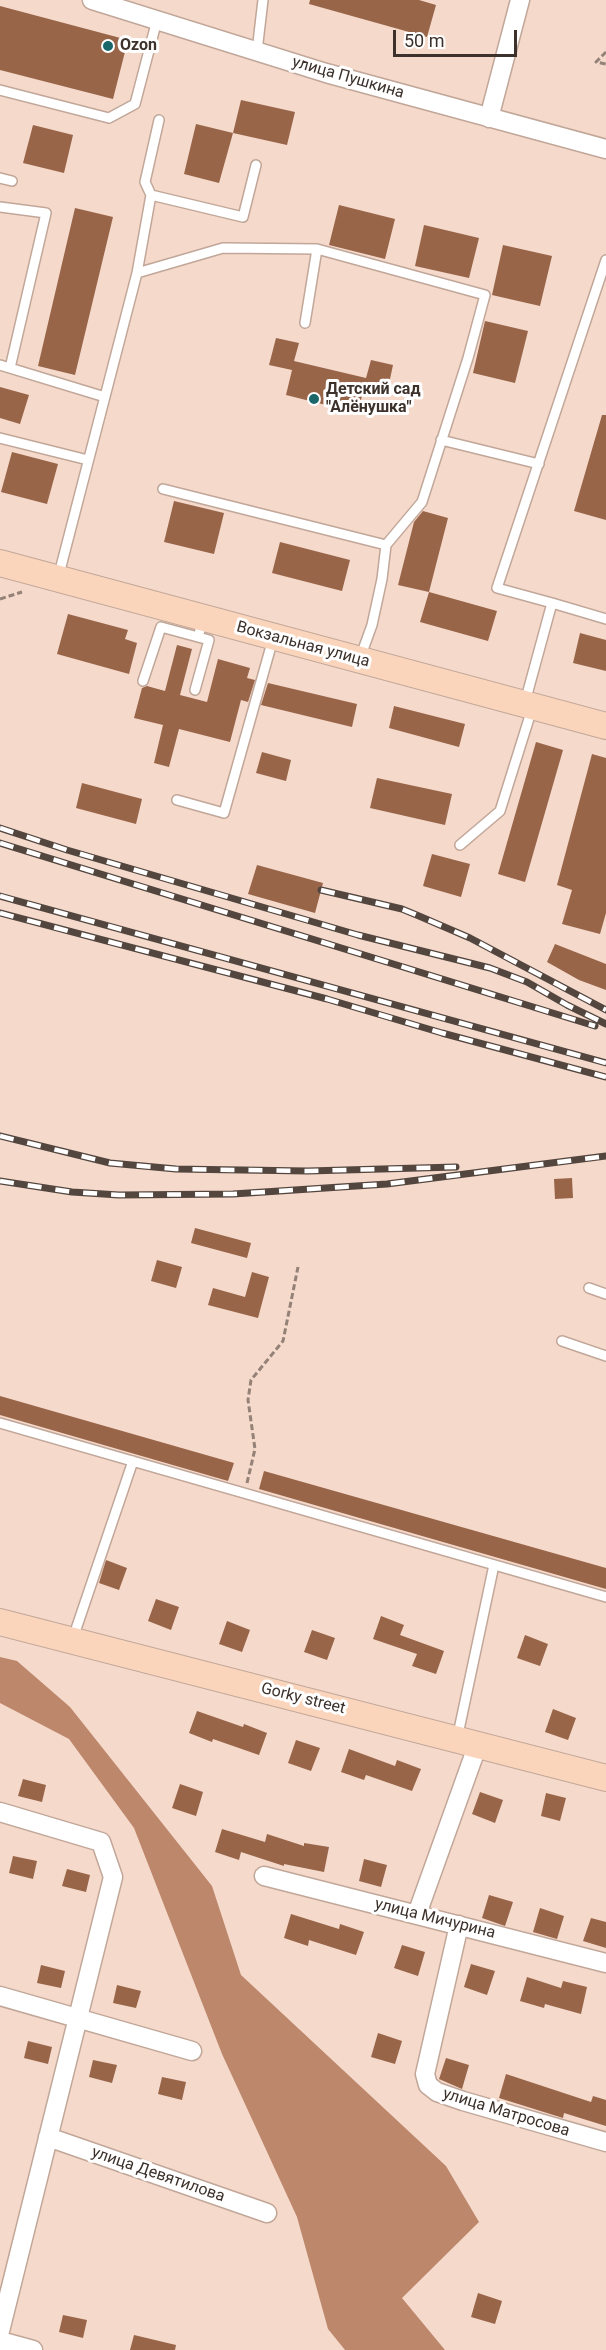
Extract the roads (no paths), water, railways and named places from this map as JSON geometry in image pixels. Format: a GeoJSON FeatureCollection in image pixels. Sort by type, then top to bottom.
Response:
{"type":"FeatureCollection","features":[{"type":"Feature","properties":{"kind":"main road","name":"Вокзальная улица"},"geometry":{"type":"LineString","coordinates":[[0,563],[58,579],[201,628],[274,637],[606,726]]}},
{"type":"Feature","properties":{"kind":"main road","name":"Gorky street"},"geometry":{"type":"LineString","coordinates":[[0,1622],[606,1778]]}},
{"type":"Feature","properties":{"kind":"street","name":"улица Пушкина"},"geometry":{"type":"LineString","coordinates":[[92,0],[257,51],[606,149]]}},
{"type":"Feature","properties":{"kind":"street"},"geometry":{"type":"LineString","coordinates":[[489,118],[520,0]]}},
{"type":"Feature","properties":{"kind":"street"},"geometry":{"type":"LineString","coordinates":[[417,1914],[468,1741]]}},
{"type":"Feature","properties":{"kind":"street"},"geometry":{"type":"LineString","coordinates":[[0,1812],[101,1842],[113,1877],[0,2331]]}},
{"type":"Feature","properties":{"kind":"street","name":"улица Мичурина"},"geometry":{"type":"LineString","coordinates":[[264,1876],[606,1963]]}},
{"type":"Feature","properties":{"kind":"street","name":"улица Матросова"},"geometry":{"type":"LineString","coordinates":[[459,1925],[425,2074],[428,2085],[437,2092],[464,2102],[606,2142]]}},
{"type":"Feature","properties":{"kind":"street"},"geometry":{"type":"LineString","coordinates":[[0,1996],[192,2051]]}},
{"type":"Feature","properties":{"kind":"street","name":"улица Девятилова"},"geometry":{"type":"LineString","coordinates":[[48,2137],[267,2213]]}},
{"type":"Feature","properties":{"kind":"street"},"geometry":{"type":"LineString","coordinates":[[0,2341],[33,2350]]}},
{"type":"Feature","properties":{"kind":"lane"},"geometry":{"type":"LineString","coordinates":[[257,51],[263,0]]}},
{"type":"Feature","properties":{"kind":"lane"},"geometry":{"type":"LineString","coordinates":[[0,90],[109,118],[135,104],[157,20]]}},
{"type":"Feature","properties":{"kind":"lane"},"geometry":{"type":"LineString","coordinates":[[58,579],[137,273],[151,195],[145,182],[159,120]]}},
{"type":"Feature","properties":{"kind":"lane"},"geometry":{"type":"LineString","coordinates":[[151,195],[243,217],[256,165]]}},
{"type":"Feature","properties":{"kind":"lane"},"geometry":{"type":"LineString","coordinates":[[0,178],[12,180]]}},
{"type":"Feature","properties":{"kind":"lane"},"geometry":{"type":"LineString","coordinates":[[0,207],[46,213],[5,366],[105,397]]}},
{"type":"Feature","properties":{"kind":"lane"},"geometry":{"type":"LineString","coordinates":[[137,273],[223,248],[317,249],[485,295],[468,358],[422,502],[386,545],[382,579],[372,625],[359,660]]}},
{"type":"Feature","properties":{"kind":"lane"},"geometry":{"type":"LineString","coordinates":[[305,323],[317,249]]}},
{"type":"Feature","properties":{"kind":"lane"},"geometry":{"type":"LineString","coordinates":[[606,260],[497,588],[606,619]]}},
{"type":"Feature","properties":{"kind":"lane"},"geometry":{"type":"LineString","coordinates":[[0,438],[88,460]]}},
{"type":"Feature","properties":{"kind":"lane"},"geometry":{"type":"LineString","coordinates":[[441,440],[539,465]]}},
{"type":"Feature","properties":{"kind":"lane"},"geometry":{"type":"LineString","coordinates":[[163,489],[386,545]]}},
{"type":"Feature","properties":{"kind":"lane"},"geometry":{"type":"LineString","coordinates":[[460,845],[500,811],[529,706],[552,603]]}},
{"type":"Feature","properties":{"kind":"lane"},"geometry":{"type":"LineString","coordinates":[[143,681],[161,627],[201,628],[209,640],[195,690]]}},
{"type":"Feature","properties":{"kind":"lane"},"geometry":{"type":"LineString","coordinates":[[177,800],[224,813],[274,637]]}},
{"type":"Feature","properties":{"kind":"lane"},"geometry":{"type":"LineString","coordinates":[[589,1288],[606,1294]]}},
{"type":"Feature","properties":{"kind":"lane"},"geometry":{"type":"LineString","coordinates":[[562,1341],[606,1356]]}},
{"type":"Feature","properties":{"kind":"lane"},"geometry":{"type":"LineString","coordinates":[[0,1423],[606,1597]]}},
{"type":"Feature","properties":{"kind":"lane"},"geometry":{"type":"LineString","coordinates":[[72,1641],[133,1461]]}},
{"type":"Feature","properties":{"kind":"lane"},"geometry":{"type":"LineString","coordinates":[[468,1741],[494,1565]]}},
{"type":"Feature","properties":{"kind":"railway"},"geometry":{"type":"LineString","coordinates":[[0,828],[67,850],[358,935],[490,968],[527,982],[606,1024]]}},
{"type":"Feature","properties":{"kind":"railway"},"geometry":{"type":"LineString","coordinates":[[0,843],[595,1026]]}},
{"type":"Feature","properties":{"kind":"railway"},"geometry":{"type":"LineString","coordinates":[[321,890],[402,909],[419,916],[470,938],[606,1010]]}},
{"type":"Feature","properties":{"kind":"railway"},"geometry":{"type":"LineString","coordinates":[[0,896],[606,1063]]}},
{"type":"Feature","properties":{"kind":"railway"},"geometry":{"type":"LineString","coordinates":[[0,913],[327,999],[606,1077]]}},
{"type":"Feature","properties":{"kind":"railway"},"geometry":{"type":"LineString","coordinates":[[0,1136],[110,1163],[176,1169],[308,1171],[456,1167]]}},
{"type":"Feature","properties":{"kind":"railway"},"geometry":{"type":"LineString","coordinates":[[0,1181],[72,1192],[119,1195],[233,1194],[387,1184],[606,1156]]}},
{"type":"Feature","properties":{"kind":"place","name":"Ozon"},"geometry":{"type":"Point","coordinates":[108,46]}},
{"type":"Feature","properties":{"kind":"place","name":"Детский сад \"Алёнушка\""},"geometry":{"type":"Point","coordinates":[314,399]}}]}
